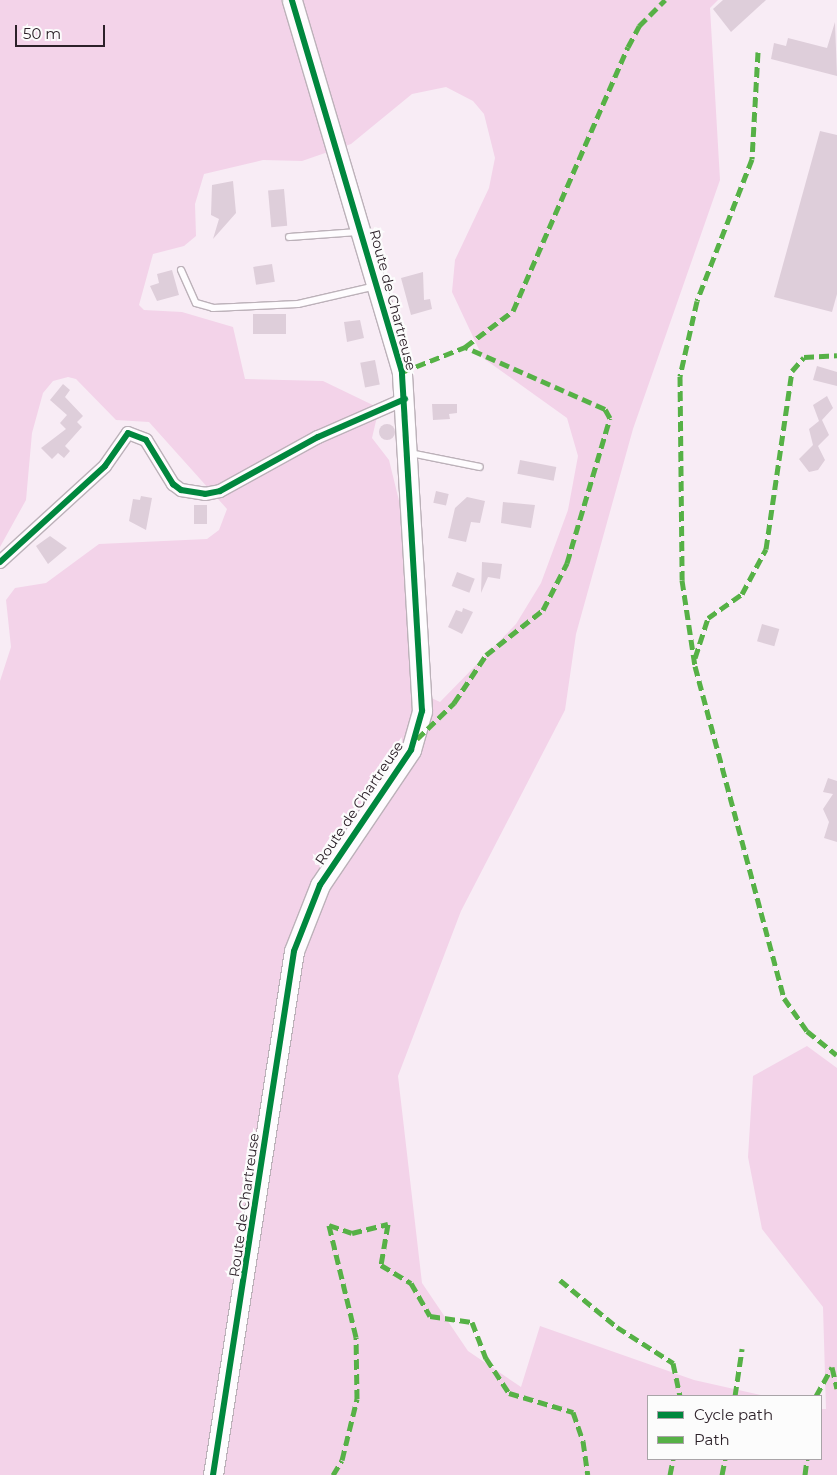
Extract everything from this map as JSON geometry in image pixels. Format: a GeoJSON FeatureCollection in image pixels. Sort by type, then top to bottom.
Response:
{"type":"FeatureCollection","features":[{"type":"Feature","properties":{"kind":"main road","name":"Route de Chartreuse"},"geometry":{"type":"LineString","coordinates":[[213,1475],[294,951],[320,885],[396,773],[421,723],[405,399],[378,285],[292,0]]}},
{"type":"Feature","properties":{"kind":"street"},"geometry":{"type":"LineString","coordinates":[[0,562],[105,466],[128,433],[146,440],[172,484],[181,490],[205,494],[220,491],[318,437],[405,399]]}},
{"type":"Feature","properties":{"kind":"lane"},"geometry":{"type":"LineString","coordinates":[[289,237],[362,232]]}},
{"type":"Feature","properties":{"kind":"lane"},"geometry":{"type":"LineString","coordinates":[[181,270],[196,303],[213,308],[298,304],[378,285]]}},
{"type":"Feature","properties":{"kind":"lane"},"geometry":{"type":"LineString","coordinates":[[408,452],[480,467]]}},
{"type":"Feature","properties":{"kind":"shaded area"},"geometry":{"type":"Polygon","coordinates":[[[0,0],[718,0],[710,8],[720,180],[633,429],[576,634],[565,710],[461,911],[398,1076],[422,1283],[468,1351],[521,1387],[540,1326],[694,1380],[761,1395],[647,1395],[647,1460],[822,1460],[822,1409],[826,1409],[823,1307],[762,1229],[748,1157],[753,1076],[807,1046],[837,1068],[837,1475],[0,1475],[0,681],[11,647],[6,600],[15,588],[46,583],[99,544],[207,539],[219,530],[227,509],[149,422],[116,420],[76,379],[68,377],[53,381],[43,393],[32,433],[26,500],[0,547],[0,0]],[[446,87],[412,94],[351,144],[302,161],[263,160],[204,174],[195,204],[196,236],[184,246],[153,254],[139,305],[144,310],[182,312],[233,327],[245,379],[323,381],[379,408],[372,438],[389,460],[403,517],[412,689],[440,702],[516,624],[541,583],[568,510],[578,456],[567,418],[483,358],[452,292],[455,260],[489,188],[495,158],[484,114],[473,101],[446,87]]]}},
{"type":"Feature","properties":{"kind":"building"},"geometry":{"type":"Polygon","coordinates":[[[723,0],[766,0],[731,32],[713,9],[723,0]]]}},
{"type":"Feature","properties":{"kind":"building"},"geometry":{"type":"Polygon","coordinates":[[[835,22],[837,76],[771,59],[774,43],[786,46],[788,38],[827,48],[835,22]]]}},
{"type":"Feature","properties":{"kind":"building"},"geometry":{"type":"Polygon","coordinates":[[[820,131],[837,135],[837,294],[832,312],[774,297],[820,131]]]}},
{"type":"Feature","properties":{"kind":"building"},"geometry":{"type":"Polygon","coordinates":[[[233,181],[236,213],[213,239],[219,219],[211,215],[212,185],[233,181]]]}},
{"type":"Feature","properties":{"kind":"building"},"geometry":{"type":"Polygon","coordinates":[[[284,189],[287,226],[271,227],[268,190],[284,189]]]}},
{"type":"Feature","properties":{"kind":"building"},"geometry":{"type":"Polygon","coordinates":[[[272,264],[275,282],[256,285],[253,267],[272,264]]]}},
{"type":"Feature","properties":{"kind":"building"},"geometry":{"type":"Polygon","coordinates":[[[172,270],[179,295],[157,301],[150,286],[159,283],[157,274],[172,270]]]}},
{"type":"Feature","properties":{"kind":"building"},"geometry":{"type":"Polygon","coordinates":[[[423,272],[424,300],[430,299],[432,309],[411,315],[401,278],[423,272]]]}},
{"type":"Feature","properties":{"kind":"building"},"geometry":{"type":"Polygon","coordinates":[[[253,314],[286,314],[286,334],[253,334],[253,314]]]}},
{"type":"Feature","properties":{"kind":"building"},"geometry":{"type":"Polygon","coordinates":[[[360,320],[364,338],[347,342],[344,322],[360,320]]]}},
{"type":"Feature","properties":{"kind":"building"},"geometry":{"type":"Polygon","coordinates":[[[375,360],[380,385],[365,387],[360,363],[375,360]]]}},
{"type":"Feature","properties":{"kind":"building"},"geometry":{"type":"Polygon","coordinates":[[[817,366],[837,372],[837,386],[813,380],[817,366]]]}},
{"type":"Feature","properties":{"kind":"building"},"geometry":{"type":"Polygon","coordinates":[[[63,384],[70,390],[65,397],[83,416],[77,422],[82,427],[65,446],[70,451],[64,458],[58,453],[52,459],[41,448],[66,429],[60,423],[67,415],[50,400],[63,384]]]}},
{"type":"Feature","properties":{"kind":"building"},"geometry":{"type":"Polygon","coordinates":[[[827,396],[833,408],[822,420],[829,435],[818,446],[825,460],[818,470],[809,472],[799,459],[813,445],[809,429],[819,421],[813,405],[827,396]]]}},
{"type":"Feature","properties":{"kind":"building"},"geometry":{"type":"Polygon","coordinates":[[[432,404],[457,404],[457,413],[449,414],[450,419],[433,420],[432,404]]]}},
{"type":"Feature","properties":{"kind":"building"},"geometry":{"type":"Polygon","coordinates":[[[387,424],[395,432],[387,440],[379,432],[387,424]]]}},
{"type":"Feature","properties":{"kind":"building"},"geometry":{"type":"Polygon","coordinates":[[[520,460],[556,467],[554,481],[517,474],[520,460]]]}},
{"type":"Feature","properties":{"kind":"building"},"geometry":{"type":"Polygon","coordinates":[[[436,491],[449,494],[446,506],[433,503],[436,491]]]}},
{"type":"Feature","properties":{"kind":"building"},"geometry":{"type":"Polygon","coordinates":[[[141,496],[152,498],[146,530],[129,521],[133,499],[140,500],[141,496]]]}},
{"type":"Feature","properties":{"kind":"building"},"geometry":{"type":"Polygon","coordinates":[[[467,497],[485,501],[480,523],[471,522],[466,542],[448,538],[455,508],[467,497]]]}},
{"type":"Feature","properties":{"kind":"building"},"geometry":{"type":"Polygon","coordinates":[[[503,502],[535,505],[531,528],[501,523],[503,502]]]}},
{"type":"Feature","properties":{"kind":"building"},"geometry":{"type":"Polygon","coordinates":[[[194,505],[207,505],[207,524],[194,524],[194,505]]]}},
{"type":"Feature","properties":{"kind":"building"},"geometry":{"type":"Polygon","coordinates":[[[50,536],[67,548],[48,564],[36,546],[50,536]]]}},
{"type":"Feature","properties":{"kind":"building"},"geometry":{"type":"Polygon","coordinates":[[[482,562],[502,564],[500,579],[488,577],[481,593],[482,562]]]}},
{"type":"Feature","properties":{"kind":"building"},"geometry":{"type":"Polygon","coordinates":[[[457,572],[475,579],[469,593],[452,586],[457,572]]]}},
{"type":"Feature","properties":{"kind":"building"},"geometry":{"type":"Polygon","coordinates":[[[463,608],[473,612],[462,634],[448,627],[456,610],[462,612],[463,608]]]}},
{"type":"Feature","properties":{"kind":"building"},"geometry":{"type":"Polygon","coordinates":[[[762,624],[779,629],[774,646],[757,641],[762,624]]]}},
{"type":"Feature","properties":{"kind":"building"},"geometry":{"type":"Polygon","coordinates":[[[828,778],[837,781],[837,842],[824,838],[829,822],[823,809],[833,794],[823,792],[828,778]]]}},
{"type":"Feature","properties":{"kind":"marked path"},"geometry":{"type":"LineString","coordinates":[[402,372],[465,347],[513,311],[628,47],[639,26],[665,0]]}},
{"type":"Feature","properties":{"kind":"marked path"},"geometry":{"type":"LineString","coordinates":[[758,52],[752,159],[697,301],[680,376],[682,580],[695,666],[784,998],[807,1031],[837,1055]]}},
{"type":"Feature","properties":{"kind":"marked path"},"geometry":{"type":"LineString","coordinates":[[417,739],[454,703],[486,655],[543,610],[567,563],[610,418],[605,409],[465,347]]}},
{"type":"Feature","properties":{"kind":"marked path"},"geometry":{"type":"LineString","coordinates":[[695,658],[708,618],[742,594],[766,549],[792,371],[804,357],[837,355]]}},
{"type":"Feature","properties":{"kind":"marked path"},"geometry":{"type":"LineString","coordinates":[[333,1475],[342,1460],[357,1399],[356,1337],[329,1225],[352,1233],[388,1224],[381,1265],[411,1283],[430,1316],[472,1322],[486,1358],[509,1393],[573,1412],[583,1441],[588,1475]]}},
{"type":"Feature","properties":{"kind":"marked path"},"geometry":{"type":"LineString","coordinates":[[560,1280],[617,1327],[673,1363],[680,1395]]}},
{"type":"Feature","properties":{"kind":"marked path"},"geometry":{"type":"LineString","coordinates":[[735,1395],[742,1349]]}},
{"type":"Feature","properties":{"kind":"marked path"},"geometry":{"type":"LineString","coordinates":[[832,1367],[837,1388]]}},
{"type":"Feature","properties":{"kind":"marked path"},"geometry":{"type":"LineString","coordinates":[[817,1395],[832,1367]]}},
{"type":"Feature","properties":{"kind":"marked path"},"geometry":{"type":"LineString","coordinates":[[670,1475],[673,1460]]}},
{"type":"Feature","properties":{"kind":"marked path"},"geometry":{"type":"LineString","coordinates":[[722,1475],[725,1460]]}},
{"type":"Feature","properties":{"kind":"marked path"},"geometry":{"type":"LineString","coordinates":[[805,1475],[807,1460]]}},
{"type":"Feature","properties":{"kind":"cycle path"},"geometry":{"type":"LineString","coordinates":[[213,1475],[294,951],[320,885],[411,750],[422,711],[402,372],[292,0]]}},
{"type":"Feature","properties":{"kind":"cycle path"},"geometry":{"type":"LineString","coordinates":[[0,562],[105,466],[128,433],[146,440],[173,484],[181,490],[205,494],[220,491],[318,437],[405,399]]}}]}
